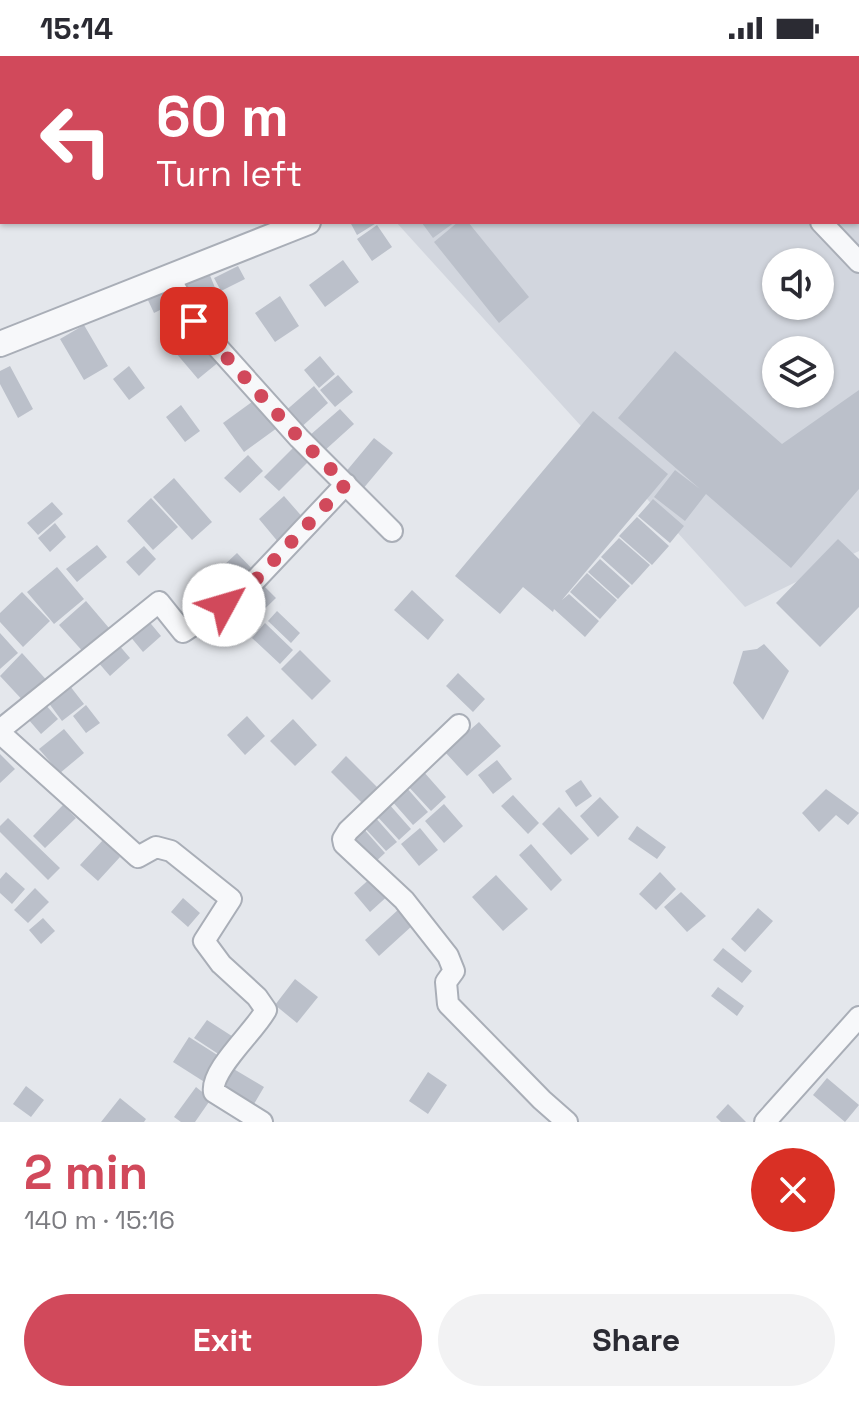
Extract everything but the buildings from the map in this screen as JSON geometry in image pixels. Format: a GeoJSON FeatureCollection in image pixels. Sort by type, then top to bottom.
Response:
{"type":"FeatureCollection","features":[{"type":"Feature","properties":{"kind":"street"},"geometry":{"type":"LineString","coordinates":[[0,344],[303,224]]}},
{"type":"Feature","properties":{"kind":"street"},"geometry":{"type":"LineString","coordinates":[[823,224],[859,262]]}},
{"type":"Feature","properties":{"kind":"street"},"geometry":{"type":"LineString","coordinates":[[169,277],[194,321],[299,438],[392,531]]}},
{"type":"Feature","properties":{"kind":"street"},"geometry":{"type":"LineString","coordinates":[[262,1122],[214,1092],[213,1086],[220,1071],[266,1010],[257,997],[221,964],[204,941],[231,899],[171,851],[156,847],[138,857],[0,732],[159,602],[183,632],[245,591],[346,484]]}},
{"type":"Feature","properties":{"kind":"street"},"geometry":{"type":"LineString","coordinates":[[459,725],[348,831],[343,839],[344,844],[404,900],[448,956],[454,971],[446,982],[448,1004],[567,1122]]}},
{"type":"Feature","properties":{"kind":"street"},"geometry":{"type":"LineString","coordinates":[[765,1122],[859,1017]]}},
{"type":"Feature","properties":{"kind":"shaded area"},"geometry":{"type":"Polygon","coordinates":[[[398,224],[859,224],[859,551],[745,607],[398,224]]]}},
{"type":"Feature","properties":{"kind":"route"},"geometry":{"type":"LineString","coordinates":[[194,321],[299,438],[346,484],[245,591],[224,605]]}}]}
